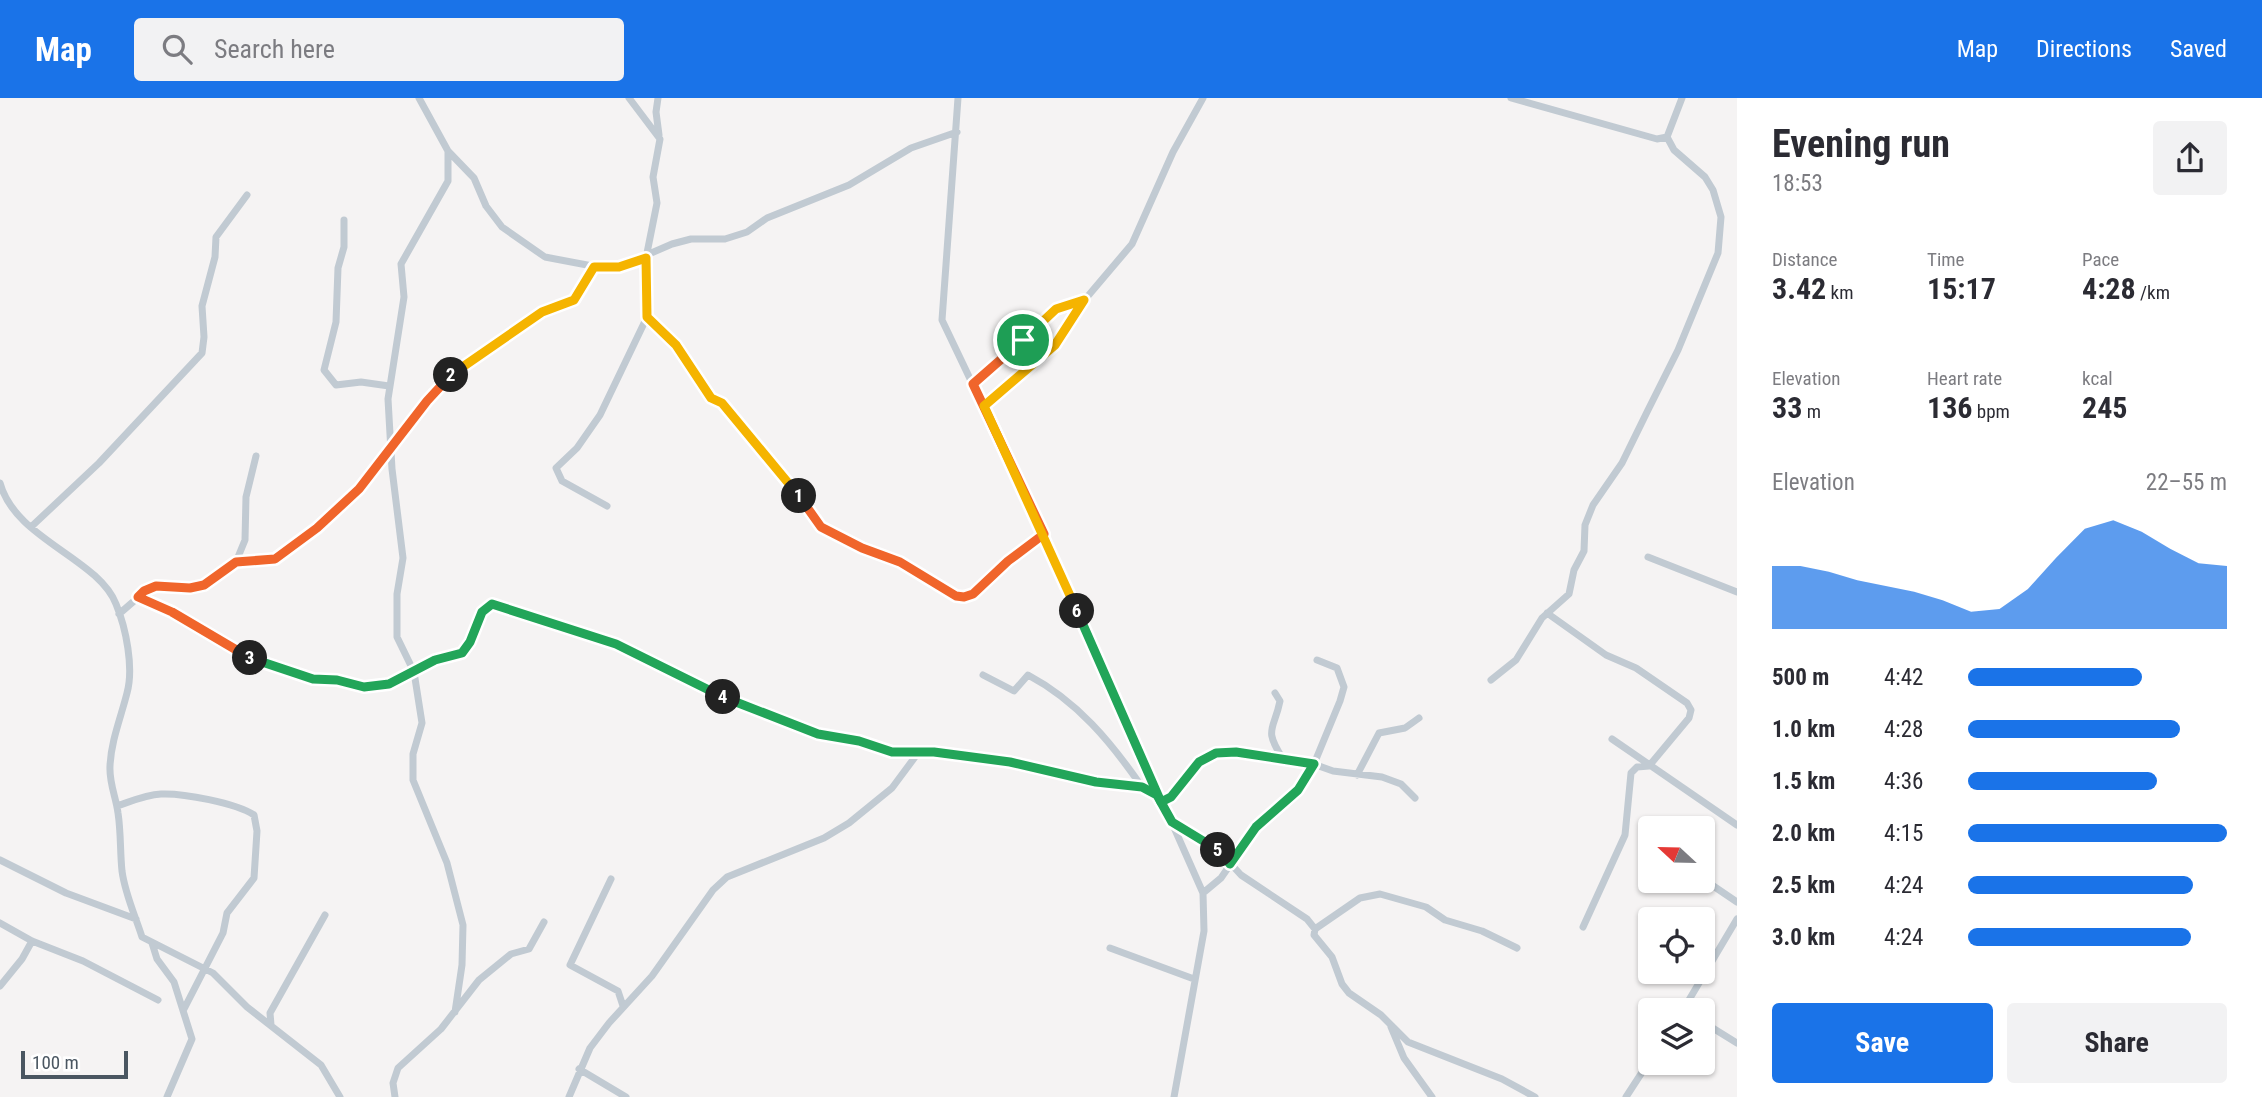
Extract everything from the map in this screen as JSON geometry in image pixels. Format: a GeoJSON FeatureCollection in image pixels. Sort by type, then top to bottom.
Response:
{"type":"FeatureCollection","features":[{"type":"Feature","properties":{"kind":"street"},"geometry":{"type":"LineString","coordinates":[[419,98],[448,151],[474,178],[486,206],[502,228],[545,257],[594,267],[619,267],[646,258],[672,244],[691,239],[725,239],[747,232],[767,218],[849,185],[911,148],[957,132]]}},
{"type":"Feature","properties":{"kind":"street"},"geometry":{"type":"LineString","coordinates":[[629,98],[660,139]]}},
{"type":"Feature","properties":{"kind":"street"},"geometry":{"type":"LineString","coordinates":[[607,506],[562,481],[556,468],[577,448],[600,415],[647,317],[646,258],[657,203],[653,177],[660,139],[656,112],[658,98]]}},
{"type":"Feature","properties":{"kind":"street"},"geometry":{"type":"LineString","coordinates":[[958,98],[948,254],[940,308],[947,334],[1044,534],[1203,892],[1206,920],[1174,1097]]}},
{"type":"Feature","properties":{"kind":"street"},"geometry":{"type":"LineString","coordinates":[[984,406],[1055,345],[1084,300],[1132,244],[1173,152],[1203,98]]}},
{"type":"Feature","properties":{"kind":"street"},"geometry":{"type":"LineString","coordinates":[[1511,98],[1657,139],[1667,137]]}},
{"type":"Feature","properties":{"kind":"street"},"geometry":{"type":"LineString","coordinates":[[1491,680],[1516,660],[1547,613],[1569,594],[1574,570],[1584,551],[1585,525],[1593,505],[1622,463],[1678,350],[1718,253],[1721,217],[1713,190],[1705,177],[1674,150],[1667,137],[1682,98]]}},
{"type":"Feature","properties":{"kind":"street"},"geometry":{"type":"LineString","coordinates":[[448,151],[448,181],[401,264],[404,297],[389,386],[391,449],[403,558],[397,594],[397,637],[414,671],[422,723],[413,754],[413,780],[447,863],[463,925],[462,965],[455,1012]]}},
{"type":"Feature","properties":{"kind":"street"},"geometry":{"type":"LineString","coordinates":[[31,527],[99,463],[202,353],[202,306],[215,257],[216,237],[247,195]]}},
{"type":"Feature","properties":{"kind":"street"},"geometry":{"type":"LineString","coordinates":[[344,220],[344,247],[338,268],[336,322],[324,370],[336,385],[360,382],[389,386]]}},
{"type":"Feature","properties":{"kind":"street"},"geometry":{"type":"LineString","coordinates":[[119,614],[144,591],[156,586],[190,588],[204,585],[236,562],[275,559],[317,528],[359,489],[445,381],[483,351],[542,312],[574,300],[594,267]]}},
{"type":"Feature","properties":{"kind":"street"},"geometry":{"type":"LineString","coordinates":[[973,384],[1056,309],[1084,300]]}},
{"type":"Feature","properties":{"kind":"street"},"geometry":{"type":"LineString","coordinates":[[647,317],[676,345],[711,398],[722,403],[821,527],[828,531],[900,562],[956,596],[964,597],[973,594],[1008,561],[1044,534]]}},
{"type":"Feature","properties":{"kind":"street"},"geometry":{"type":"LineString","coordinates":[[236,562],[245,540],[246,497],[256,456]]}},
{"type":"Feature","properties":{"kind":"street"},"geometry":{"type":"LineString","coordinates":[[0,483],[4,497],[31,527],[105,586],[119,614],[130,673],[109,766],[111,788],[117,806],[122,871],[142,937],[206,970],[275,1030],[321,1065],[340,1097]]}},
{"type":"Feature","properties":{"kind":"street"},"geometry":{"type":"LineString","coordinates":[[1648,557],[1737,592]]}},
{"type":"Feature","properties":{"kind":"street"},"geometry":{"type":"LineString","coordinates":[[138,597],[172,612],[204,633],[254,659],[313,679],[337,680],[373,687],[389,684],[447,655],[462,653],[470,642],[482,612],[492,604],[616,644],[705,689],[818,734],[859,741],[892,752],[1010,762],[1096,782],[1142,787]]}},
{"type":"Feature","properties":{"kind":"street"},"geometry":{"type":"LineString","coordinates":[[1547,613],[1606,655],[1636,667],[1686,703],[1691,710],[1689,719],[1649,766],[1637,767],[1631,773],[1625,835],[1583,926]]}},
{"type":"Feature","properties":{"kind":"street"},"geometry":{"type":"LineString","coordinates":[[1203,892],[1221,878],[1256,827],[1298,790],[1314,764],[1344,688],[1338,668],[1317,660]]}},
{"type":"Feature","properties":{"kind":"street"},"geometry":{"type":"LineString","coordinates":[[983,675],[1014,691],[1028,675],[1044,683],[1092,722],[1142,787],[1159,798],[1171,797],[1199,762],[1216,753],[1236,752],[1314,764],[1357,775],[1382,777],[1401,784],[1415,799]]}},
{"type":"Feature","properties":{"kind":"street"},"geometry":{"type":"LineString","coordinates":[[1275,693],[1280,701],[1271,725],[1274,745],[1283,759]]}},
{"type":"Feature","properties":{"kind":"street"},"geometry":{"type":"LineString","coordinates":[[1357,775],[1379,733],[1405,728],[1419,718]]}},
{"type":"Feature","properties":{"kind":"street"},"geometry":{"type":"LineString","coordinates":[[1612,739],[1737,825]]}},
{"type":"Feature","properties":{"kind":"street"},"geometry":{"type":"LineString","coordinates":[[569,1097],[579,1069],[608,1023],[652,976],[713,890],[727,877],[824,838],[849,823],[892,788],[918,753]]}},
{"type":"Feature","properties":{"kind":"street"},"geometry":{"type":"LineString","coordinates":[[117,806],[145,796],[163,794],[222,804],[254,814],[257,831],[254,878],[228,913],[223,933],[184,1009]]}},
{"type":"Feature","properties":{"kind":"street"},"geometry":{"type":"LineString","coordinates":[[1172,822],[1219,851],[1241,875],[1298,911],[1315,929],[1314,934],[1332,957],[1342,984],[1414,1046],[1502,1079],[1535,1097]]}},
{"type":"Feature","properties":{"kind":"street"},"geometry":{"type":"LineString","coordinates":[[0,860],[66,893],[136,919]]}},
{"type":"Feature","properties":{"kind":"street"},"geometry":{"type":"LineString","coordinates":[[1221,878],[1241,875]]}},
{"type":"Feature","properties":{"kind":"street"},"geometry":{"type":"LineString","coordinates":[[611,879],[570,965],[618,991],[623,1006]]}},
{"type":"Feature","properties":{"kind":"street"},"geometry":{"type":"LineString","coordinates":[[1715,887],[1737,902]]}},
{"type":"Feature","properties":{"kind":"street"},"geometry":{"type":"LineString","coordinates":[[1315,929],[1360,898],[1380,894],[1426,907],[1445,920],[1482,931],[1517,948]]}},
{"type":"Feature","properties":{"kind":"street"},"geometry":{"type":"LineString","coordinates":[[275,1030],[269,1023],[270,1013],[324,915]]}},
{"type":"Feature","properties":{"kind":"street"},"geometry":{"type":"LineString","coordinates":[[1690,998],[1737,919]]}},
{"type":"Feature","properties":{"kind":"street"},"geometry":{"type":"LineString","coordinates":[[395,1097],[393,1083],[398,1068],[455,1012],[467,993],[502,959],[528,949],[544,922]]}},
{"type":"Feature","properties":{"kind":"street"},"geometry":{"type":"LineString","coordinates":[[0,923],[32,941],[83,961],[158,1000]]}},
{"type":"Feature","properties":{"kind":"street"},"geometry":{"type":"LineString","coordinates":[[0,986],[22,959],[32,941]]}},
{"type":"Feature","properties":{"kind":"street"},"geometry":{"type":"LineString","coordinates":[[152,942],[157,959],[174,982],[192,1039],[167,1097]]}},
{"type":"Feature","properties":{"kind":"street"},"geometry":{"type":"LineString","coordinates":[[1110,948],[1194,979]]}},
{"type":"Feature","properties":{"kind":"street"},"geometry":{"type":"LineString","coordinates":[[1391,1026],[1404,1058],[1432,1097]]}},
{"type":"Feature","properties":{"kind":"street"},"geometry":{"type":"LineString","coordinates":[[1715,1029],[1737,1042]]}},
{"type":"Feature","properties":{"kind":"street"},"geometry":{"type":"LineString","coordinates":[[579,1069],[626,1097]]}},
{"type":"Feature","properties":{"kind":"street"},"geometry":{"type":"LineString","coordinates":[[1626,1097],[1640,1075]]}},
{"type":"Feature","properties":{"kind":"route"},"geometry":{"type":"LineString","coordinates":[[1023,340],[973,384],[1005,454],[1044,534],[1008,561],[973,594],[964,597],[956,596],[900,562],[862,548],[821,527],[771,461],[722,403],[711,398],[676,345],[647,317],[646,258],[619,267],[594,267],[588,281],[574,300],[542,312],[460,368],[427,401],[359,489],[317,528],[275,559],[236,562],[230,569],[204,585],[190,588],[156,586],[138,597],[172,612],[204,633],[254,659],[313,679],[345,681],[364,687],[389,684],[435,660],[462,653],[470,642],[482,612],[488,605],[495,604],[616,644],[705,689],[818,734],[859,741],[892,752],[934,752],[1010,762],[1096,782],[1142,787],[1157,795],[1172,822],[1219,851],[1230,864],[1256,827],[1289,801],[1314,764],[1302,760],[1275,759],[1236,752],[1216,753],[1199,762],[1171,797],[1161,802],[1044,534],[984,406],[1055,345],[1071,316],[1084,300],[1074,301],[1056,309],[1023,340]]}}]}
